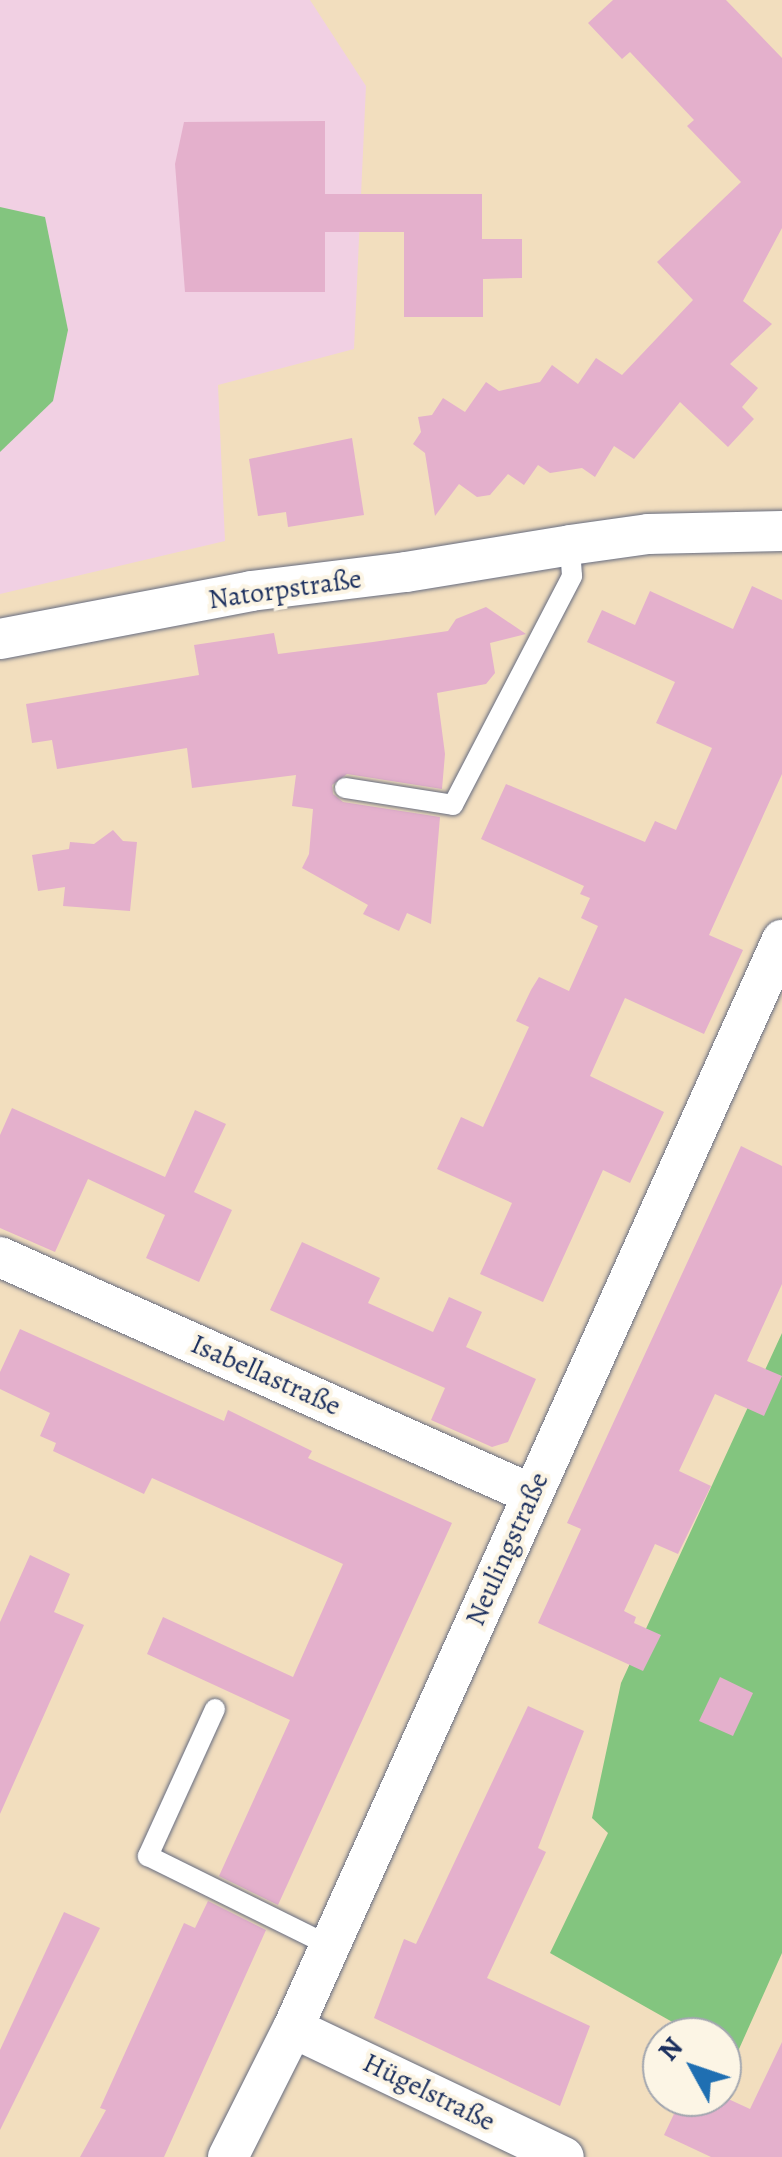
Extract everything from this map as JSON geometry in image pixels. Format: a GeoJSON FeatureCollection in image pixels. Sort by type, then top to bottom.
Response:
{"type":"FeatureCollection","features":[{"type":"Feature","properties":{"kind":"street","name":"Natorpstraße"},"geometry":{"type":"LineString","coordinates":[[0,639],[251,591],[648,534],[782,530]]}},
{"type":"Feature","properties":{"kind":"street","name":"Neulingstraße"},"geometry":{"type":"LineString","coordinates":[[228,2157],[330,1946],[782,940]]}},
{"type":"Feature","properties":{"kind":"street","name":"Isabellastraße"},"geometry":{"type":"LineString","coordinates":[[0,1257],[532,1494]]}},
{"type":"Feature","properties":{"kind":"street","name":"Hügelstraße"},"geometry":{"type":"LineString","coordinates":[[292,2028],[564,2157]]}},
{"type":"Feature","properties":{"kind":"lane"},"geometry":{"type":"LineString","coordinates":[[346,788],[453,805],[572,576],[570,545]]}},
{"type":"Feature","properties":{"kind":"lane"},"geometry":{"type":"LineString","coordinates":[[215,1708],[148,1856],[330,1946]]}},
{"type":"Feature","properties":{"kind":"shaded area"},"geometry":{"type":"Polygon","coordinates":[[[0,0],[310,0],[366,86],[354,349],[218,385],[225,541],[0,594],[0,0]]]}},
{"type":"Feature","properties":{"kind":"green space"},"geometry":{"type":"Polygon","coordinates":[[[0,207],[45,217],[68,330],[53,401],[0,452],[0,207]]]}},
{"type":"Feature","properties":{"kind":"green space"},"geometry":{"type":"Polygon","coordinates":[[[782,1333],[782,1953],[742,2042],[742,2017],[664,2017],[550,1953],[608,1833],[592,1818],[621,1683],[782,1333]]]}},
{"type":"Feature","properties":{"kind":"building"},"geometry":{"type":"Polygon","coordinates":[[[613,0],[726,0],[782,58],[782,228],[743,301],[772,324],[730,364],[758,388],[742,407],[754,419],[728,447],[680,402],[634,459],[614,446],[595,477],[582,468],[550,473],[538,465],[524,485],[508,474],[490,495],[477,497],[459,484],[435,516],[425,453],[413,444],[421,432],[418,417],[432,415],[443,398],[465,412],[486,382],[499,391],[540,382],[552,365],[578,384],[596,358],[622,375],[693,300],[657,262],[741,182],[687,126],[694,120],[630,52],[622,59],[588,23],[613,0]]]}},
{"type":"Feature","properties":{"kind":"building"},"geometry":{"type":"Polygon","coordinates":[[[325,121],[325,194],[482,194],[482,239],[522,239],[522,278],[483,279],[483,317],[404,317],[404,232],[325,232],[325,292],[185,292],[175,164],[184,122],[325,121]]]}},
{"type":"Feature","properties":{"kind":"building"},"geometry":{"type":"Polygon","coordinates":[[[352,438],[364,515],[288,527],[286,512],[258,516],[249,459],[352,438]]]}},
{"type":"Feature","properties":{"kind":"building"},"geometry":{"type":"Polygon","coordinates":[[[752,586],[782,600],[782,774],[709,935],[743,950],[704,1034],[625,998],[590,1076],[664,1112],[630,1183],[603,1170],[543,1302],[480,1274],[512,1203],[437,1169],[461,1117],[483,1127],[529,1027],[516,1021],[539,977],[569,991],[598,926],[581,918],[590,898],[580,894],[584,886],[481,839],[506,784],[645,842],[655,821],[676,830],[712,748],[656,723],[675,682],[587,642],[602,610],[635,625],[650,591],[733,629],[752,586]]]}},
{"type":"Feature","properties":{"kind":"building"},"geometry":{"type":"Polygon","coordinates":[[[486,607],[526,634],[490,643],[495,673],[486,684],[437,693],[445,754],[442,789],[347,774],[332,785],[333,794],[343,802],[440,817],[431,924],[407,913],[399,931],[363,914],[368,905],[302,868],[309,854],[313,809],[292,806],[296,775],[192,788],[187,748],[57,769],[52,740],[32,743],[26,704],[199,675],[194,645],[274,633],[278,654],[373,642],[448,631],[456,619],[486,607]]]}},
{"type":"Feature","properties":{"kind":"building"},"geometry":{"type":"Polygon","coordinates":[[[113,830],[123,841],[137,842],[130,911],[63,906],[65,887],[38,891],[32,855],[69,849],[70,842],[94,844],[113,830]]]}},
{"type":"Feature","properties":{"kind":"building"},"geometry":{"type":"Polygon","coordinates":[[[12,1108],[165,1177],[195,1110],[226,1124],[194,1192],[232,1210],[199,1282],[146,1258],[165,1215],[88,1179],[55,1252],[0,1228],[0,1135],[12,1108]]]}},
{"type":"Feature","properties":{"kind":"building"},"geometry":{"type":"Polygon","coordinates":[[[741,1146],[782,1166],[782,1284],[747,1361],[782,1376],[764,1416],[715,1394],[679,1471],[711,1486],[678,1554],[655,1544],[624,1611],[636,1617],[634,1623],[661,1635],[643,1671],[538,1623],[581,1529],[567,1523],[741,1146]]]}},
{"type":"Feature","properties":{"kind":"building"},"geometry":{"type":"Polygon","coordinates":[[[302,1242],[380,1278],[368,1303],[433,1332],[449,1297],[482,1312],[466,1347],[536,1379],[508,1442],[492,1447],[431,1420],[445,1388],[270,1310],[302,1242]]]}},
{"type":"Feature","properties":{"kind":"building"},"geometry":{"type":"Polygon","coordinates":[[[20,1329],[224,1421],[228,1410],[312,1451],[308,1458],[452,1523],[278,1905],[219,1876],[290,1720],[147,1654],[163,1617],[293,1677],[343,1564],[152,1478],[144,1494],[53,1451],[56,1443],[40,1436],[50,1413],[0,1389],[0,1372],[20,1329]]]}},
{"type":"Feature","properties":{"kind":"building"},"geometry":{"type":"Polygon","coordinates":[[[30,1555],[70,1574],[54,1612],[84,1625],[0,1814],[0,1622],[30,1555]]]}},
{"type":"Feature","properties":{"kind":"building"},"geometry":{"type":"Polygon","coordinates":[[[720,1677],[753,1693],[733,1736],[699,1721],[720,1677]]]}},
{"type":"Feature","properties":{"kind":"building"},"geometry":{"type":"Polygon","coordinates":[[[528,1706],[584,1731],[538,1848],[546,1852],[487,1978],[590,2026],[560,2106],[374,2018],[404,1939],[416,1944],[528,1706]]]}},
{"type":"Feature","properties":{"kind":"building"},"geometry":{"type":"Polygon","coordinates":[[[208,1901],[266,1930],[164,2157],[80,2157],[106,2110],[100,2108],[184,1923],[195,1928],[208,1901]]]}},
{"type":"Feature","properties":{"kind":"building"},"geometry":{"type":"Polygon","coordinates":[[[64,1912],[100,1928],[0,2130],[0,2050],[64,1912]]]}},
{"type":"Feature","properties":{"kind":"building"},"geometry":{"type":"Polygon","coordinates":[[[782,2042],[782,2157],[711,2157],[664,2135],[673,2117],[742,2117],[742,2105],[750,2109],[782,2042]]]}}]}
